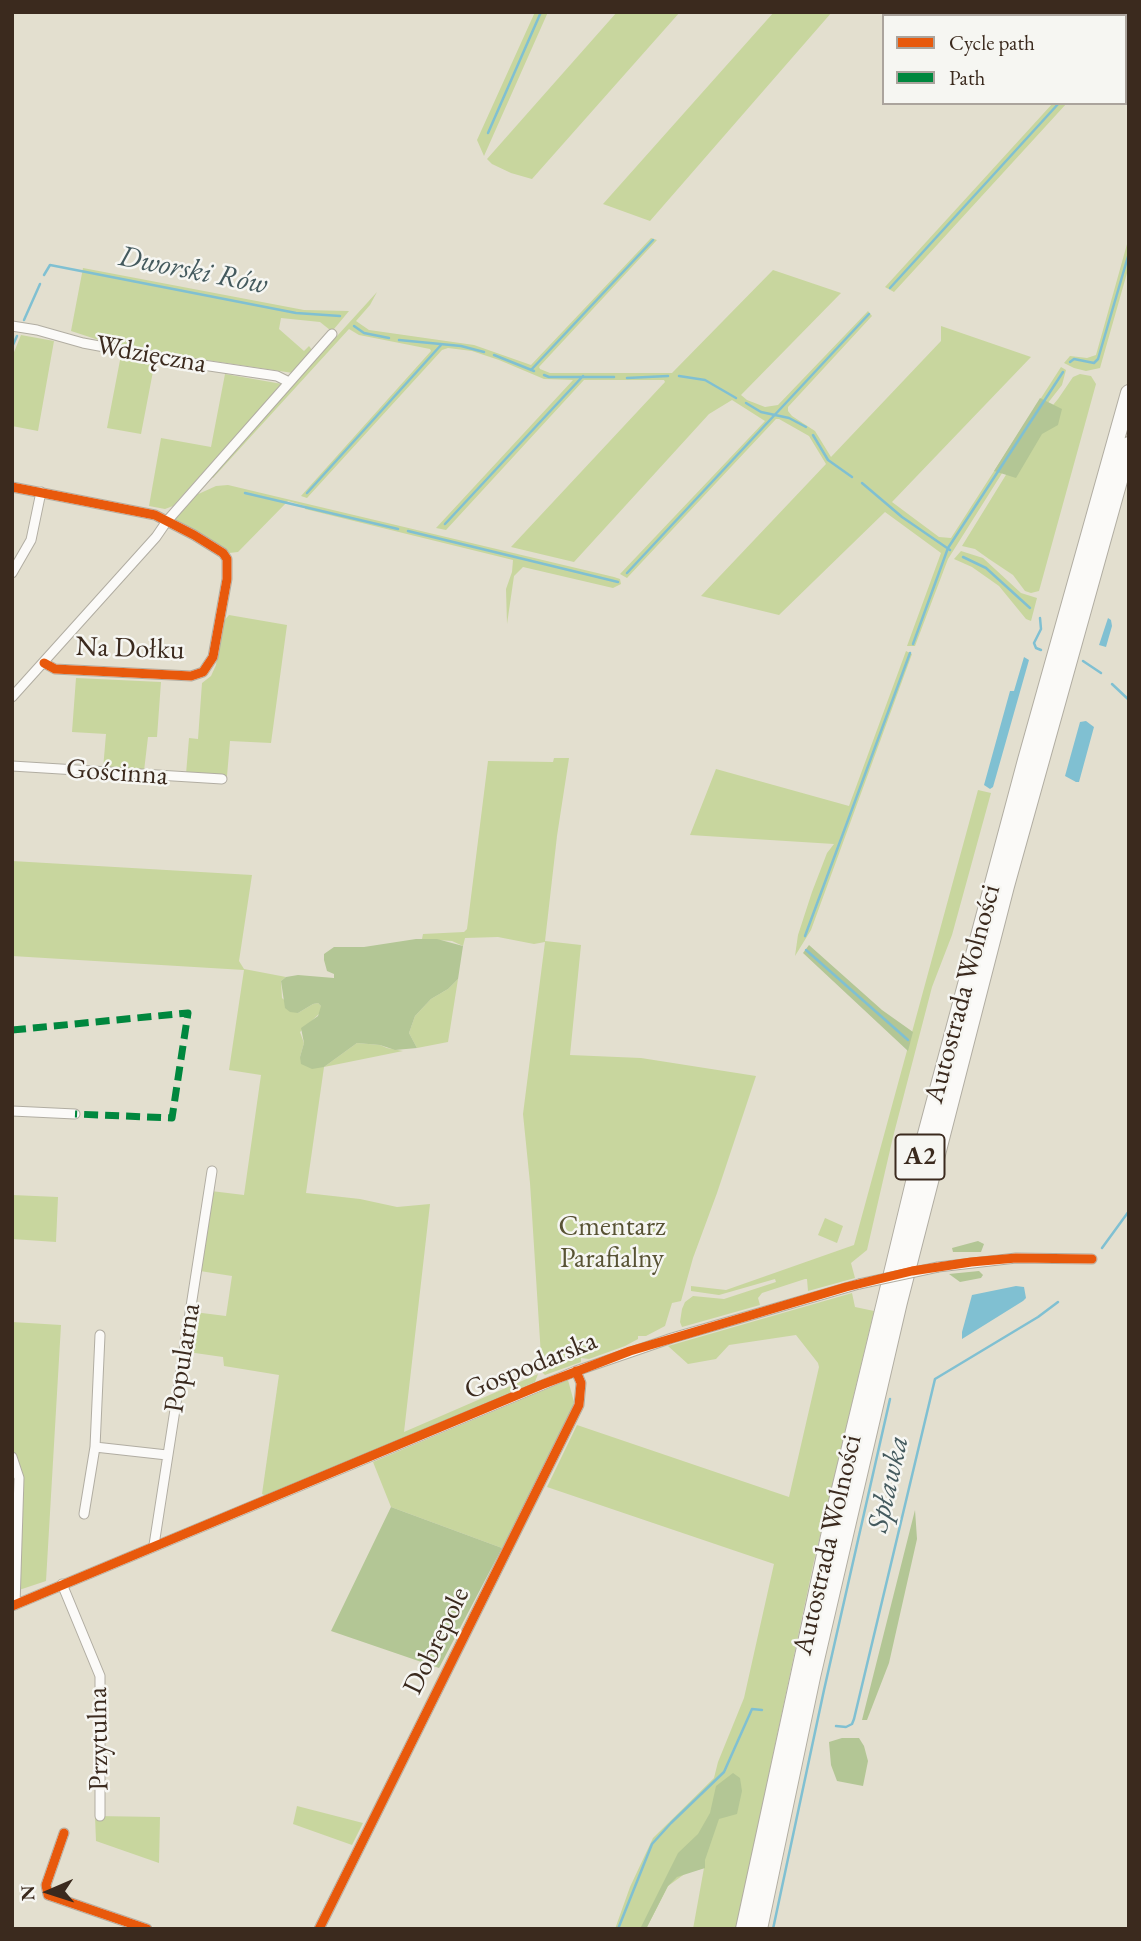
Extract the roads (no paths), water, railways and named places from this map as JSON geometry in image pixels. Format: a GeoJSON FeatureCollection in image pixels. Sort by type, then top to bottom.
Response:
{"type":"FeatureCollection","features":[{"type":"Feature","properties":{"kind":"highway","name":"Autostrada Wolności"},"geometry":{"type":"LineString","coordinates":[[744,1929],[816,1593],[906,1215],[956,1018],[1129,393]]}},
{"type":"Feature","properties":{"kind":"highway","name":"Autostrada Wolności"},"geometry":{"type":"LineString","coordinates":[[759,1929],[836,1571],[902,1288],[1006,886],[1129,445]]}},
{"type":"Feature","properties":{"kind":"street","name":"Wdzięczna"},"geometry":{"type":"LineString","coordinates":[[12,326],[196,364],[277,376],[289,382]]}},
{"type":"Feature","properties":{"kind":"street"},"geometry":{"type":"LineString","coordinates":[[12,697],[156,537],[167,521],[332,334]]}},
{"type":"Feature","properties":{"kind":"street","name":"Na Dołku"},"geometry":{"type":"LineString","coordinates":[[12,486],[144,513],[167,521],[223,553],[227,559],[227,579],[213,657],[203,673],[191,676],[55,669],[44,663]]}},
{"type":"Feature","properties":{"kind":"street"},"geometry":{"type":"LineString","coordinates":[[12,573],[31,540],[41,492]]}},
{"type":"Feature","properties":{"kind":"street","name":"Gościnna"},"geometry":{"type":"LineString","coordinates":[[12,766],[222,779]]}},
{"type":"Feature","properties":{"kind":"street"},"geometry":{"type":"LineString","coordinates":[[12,1111],[75,1114]]}},
{"type":"Feature","properties":{"kind":"street","name":"Popularna"},"geometry":{"type":"LineString","coordinates":[[154,1545],[212,1171]]}},
{"type":"Feature","properties":{"kind":"street","name":"Gospodarska"},"geometry":{"type":"LineString","coordinates":[[13,1605],[576,1371],[672,1338],[859,1284],[938,1266],[1016,1258],[1092,1259]]}},
{"type":"Feature","properties":{"kind":"street"},"geometry":{"type":"LineString","coordinates":[[84,1514],[95,1447],[100,1335]]}},
{"type":"Feature","properties":{"kind":"street","name":"Dobrepole"},"geometry":{"type":"LineString","coordinates":[[319,1929],[579,1405],[582,1383],[576,1371]]}},
{"type":"Feature","properties":{"kind":"street"},"geometry":{"type":"LineString","coordinates":[[95,1447],[167,1455]]}},
{"type":"Feature","properties":{"kind":"street"},"geometry":{"type":"LineString","coordinates":[[12,1457],[19,1478],[13,1605]]}},
{"type":"Feature","properties":{"kind":"street","name":"Przytulna"},"geometry":{"type":"LineString","coordinates":[[62,1584],[100,1676],[100,1816]]}},
{"type":"Feature","properties":{"kind":"street"},"geometry":{"type":"LineString","coordinates":[[64,1833],[46,1885],[48,1895],[147,1929]]}},
{"type":"Feature","properties":{"kind":"water"},"geometry":{"type":"Polygon","coordinates":[[[1108,618],[1112,626],[1106,647],[1099,645],[1108,618]]]}},
{"type":"Feature","properties":{"kind":"water"},"geometry":{"type":"Polygon","coordinates":[[[1024,657],[1029,660],[993,787],[990,789],[984,785],[1010,691],[1014,691],[1024,657]]]}},
{"type":"Feature","properties":{"kind":"water"},"geometry":{"type":"Polygon","coordinates":[[[1086,721],[1094,727],[1079,782],[1076,782],[1065,776],[1080,722],[1086,721]]]}},
{"type":"Feature","properties":{"kind":"water"},"geometry":{"type":"Polygon","coordinates":[[[1016,1286],[1024,1287],[1026,1298],[1023,1301],[962,1339],[972,1295],[1016,1286]]]}},
{"type":"Feature","properties":{"kind":"waterway"},"geometry":{"type":"LineString","coordinates":[[488,133],[541,12]]}},
{"type":"Feature","properties":{"kind":"waterway"},"geometry":{"type":"LineString","coordinates":[[1012,12],[1016,14]]}},
{"type":"Feature","properties":{"kind":"waterway"},"geometry":{"type":"LineString","coordinates":[[890,288],[1057,105]]}},
{"type":"Feature","properties":{"kind":"waterway"},"geometry":{"type":"LineString","coordinates":[[531,370],[653,240]]}},
{"type":"Feature","properties":{"kind":"waterway"},"geometry":{"type":"LineString","coordinates":[[1070,362],[1074,359],[1094,363],[1098,359],[1129,253]]}},
{"type":"Feature","properties":{"kind":"waterway","name":"Dworski Rów"},"geometry":{"type":"LineString","coordinates":[[44,275],[50,265],[296,313],[340,316]]}},
{"type":"Feature","properties":{"kind":"waterway","name":"Dworski Rów"},"geometry":{"type":"LineString","coordinates":[[24,320],[40,284]]}},
{"type":"Feature","properties":{"kind":"waterway"},"geometry":{"type":"LineString","coordinates":[[627,573],[869,314]]}},
{"type":"Feature","properties":{"kind":"waterway","name":"Dworski Rów"},"geometry":{"type":"LineString","coordinates":[[354,326],[364,333],[389,338]]}},
{"type":"Feature","properties":{"kind":"waterway","name":"Dworski Rów"},"geometry":{"type":"LineString","coordinates":[[12,347],[17,336]]}},
{"type":"Feature","properties":{"kind":"waterway","name":"Dworski Rów"},"geometry":{"type":"LineString","coordinates":[[399,340],[461,346],[484,352]]}},
{"type":"Feature","properties":{"kind":"waterway"},"geometry":{"type":"LineString","coordinates":[[307,493],[441,345]]}},
{"type":"Feature","properties":{"kind":"waterway","name":"Dworski Rów"},"geometry":{"type":"LineString","coordinates":[[494,355],[534,371]]}},
{"type":"Feature","properties":{"kind":"waterway"},"geometry":{"type":"LineString","coordinates":[[913,644],[948,548],[1063,372]]}},
{"type":"Feature","properties":{"kind":"waterway","name":"Dworski Rów"},"geometry":{"type":"LineString","coordinates":[[544,375],[614,377]]}},
{"type":"Feature","properties":{"kind":"waterway"},"geometry":{"type":"LineString","coordinates":[[445,524],[583,376]]}},
{"type":"Feature","properties":{"kind":"waterway","name":"Dworski Rów"},"geometry":{"type":"LineString","coordinates":[[627,378],[668,376]]}},
{"type":"Feature","properties":{"kind":"waterway","name":"Dworski Rów"},"geometry":{"type":"LineString","coordinates":[[679,376],[705,380],[736,398]]}},
{"type":"Feature","properties":{"kind":"waterway","name":"Dworski Rów"},"geometry":{"type":"LineString","coordinates":[[746,403],[761,412],[789,418],[806,427]]}},
{"type":"Feature","properties":{"kind":"waterway","name":"Dworski Rów"},"geometry":{"type":"LineString","coordinates":[[813,435],[828,460],[852,477]]}},
{"type":"Feature","properties":{"kind":"waterway","name":"Dworski Rów"},"geometry":{"type":"LineString","coordinates":[[862,483],[902,517],[950,550]]}},
{"type":"Feature","properties":{"kind":"waterway"},"geometry":{"type":"LineString","coordinates":[[245,493],[398,529]]}},
{"type":"Feature","properties":{"kind":"waterway"},"geometry":{"type":"LineString","coordinates":[[408,531],[618,582]]}},
{"type":"Feature","properties":{"kind":"waterway","name":"Dworski Rów"},"geometry":{"type":"LineString","coordinates":[[963,557],[986,568],[1030,608]]}},
{"type":"Feature","properties":{"kind":"waterway","name":"Dworski Rów"},"geometry":{"type":"LineString","coordinates":[[1040,618],[1041,629],[1034,643],[1036,648],[1041,650]]}},
{"type":"Feature","properties":{"kind":"waterway"},"geometry":{"type":"LineString","coordinates":[[805,936],[910,653]]}},
{"type":"Feature","properties":{"kind":"waterway","name":"Dworski Rów"},"geometry":{"type":"LineString","coordinates":[[1083,661],[1101,673]]}},
{"type":"Feature","properties":{"kind":"waterway","name":"Dworski Rów"},"geometry":{"type":"LineString","coordinates":[[1112,684],[1129,700]]}},
{"type":"Feature","properties":{"kind":"waterway"},"geometry":{"type":"LineString","coordinates":[[806,950],[908,1040]]}},
{"type":"Feature","properties":{"kind":"waterway","name":"Spławka"},"geometry":{"type":"LineString","coordinates":[[1102,1248],[1129,1211]]}},
{"type":"Feature","properties":{"kind":"waterway","name":"Spławka"},"geometry":{"type":"LineString","coordinates":[[836,1726],[846,1727],[852,1724],[854,1719],[935,1379],[1038,1317],[1058,1302]]}},
{"type":"Feature","properties":{"kind":"waterway"},"geometry":{"type":"LineString","coordinates":[[773,1929],[890,1399]]}},
{"type":"Feature","properties":{"kind":"waterway","name":"Spławka"},"geometry":{"type":"LineString","coordinates":[[618,1929],[652,1844],[724,1772],[752,1709],[762,1710]]}},
{"type":"Feature","properties":{"kind":"park label","name":"Cmentarz Parafialny"},"geometry":{"type":"Point","coordinates":[612,1243]}}]}
